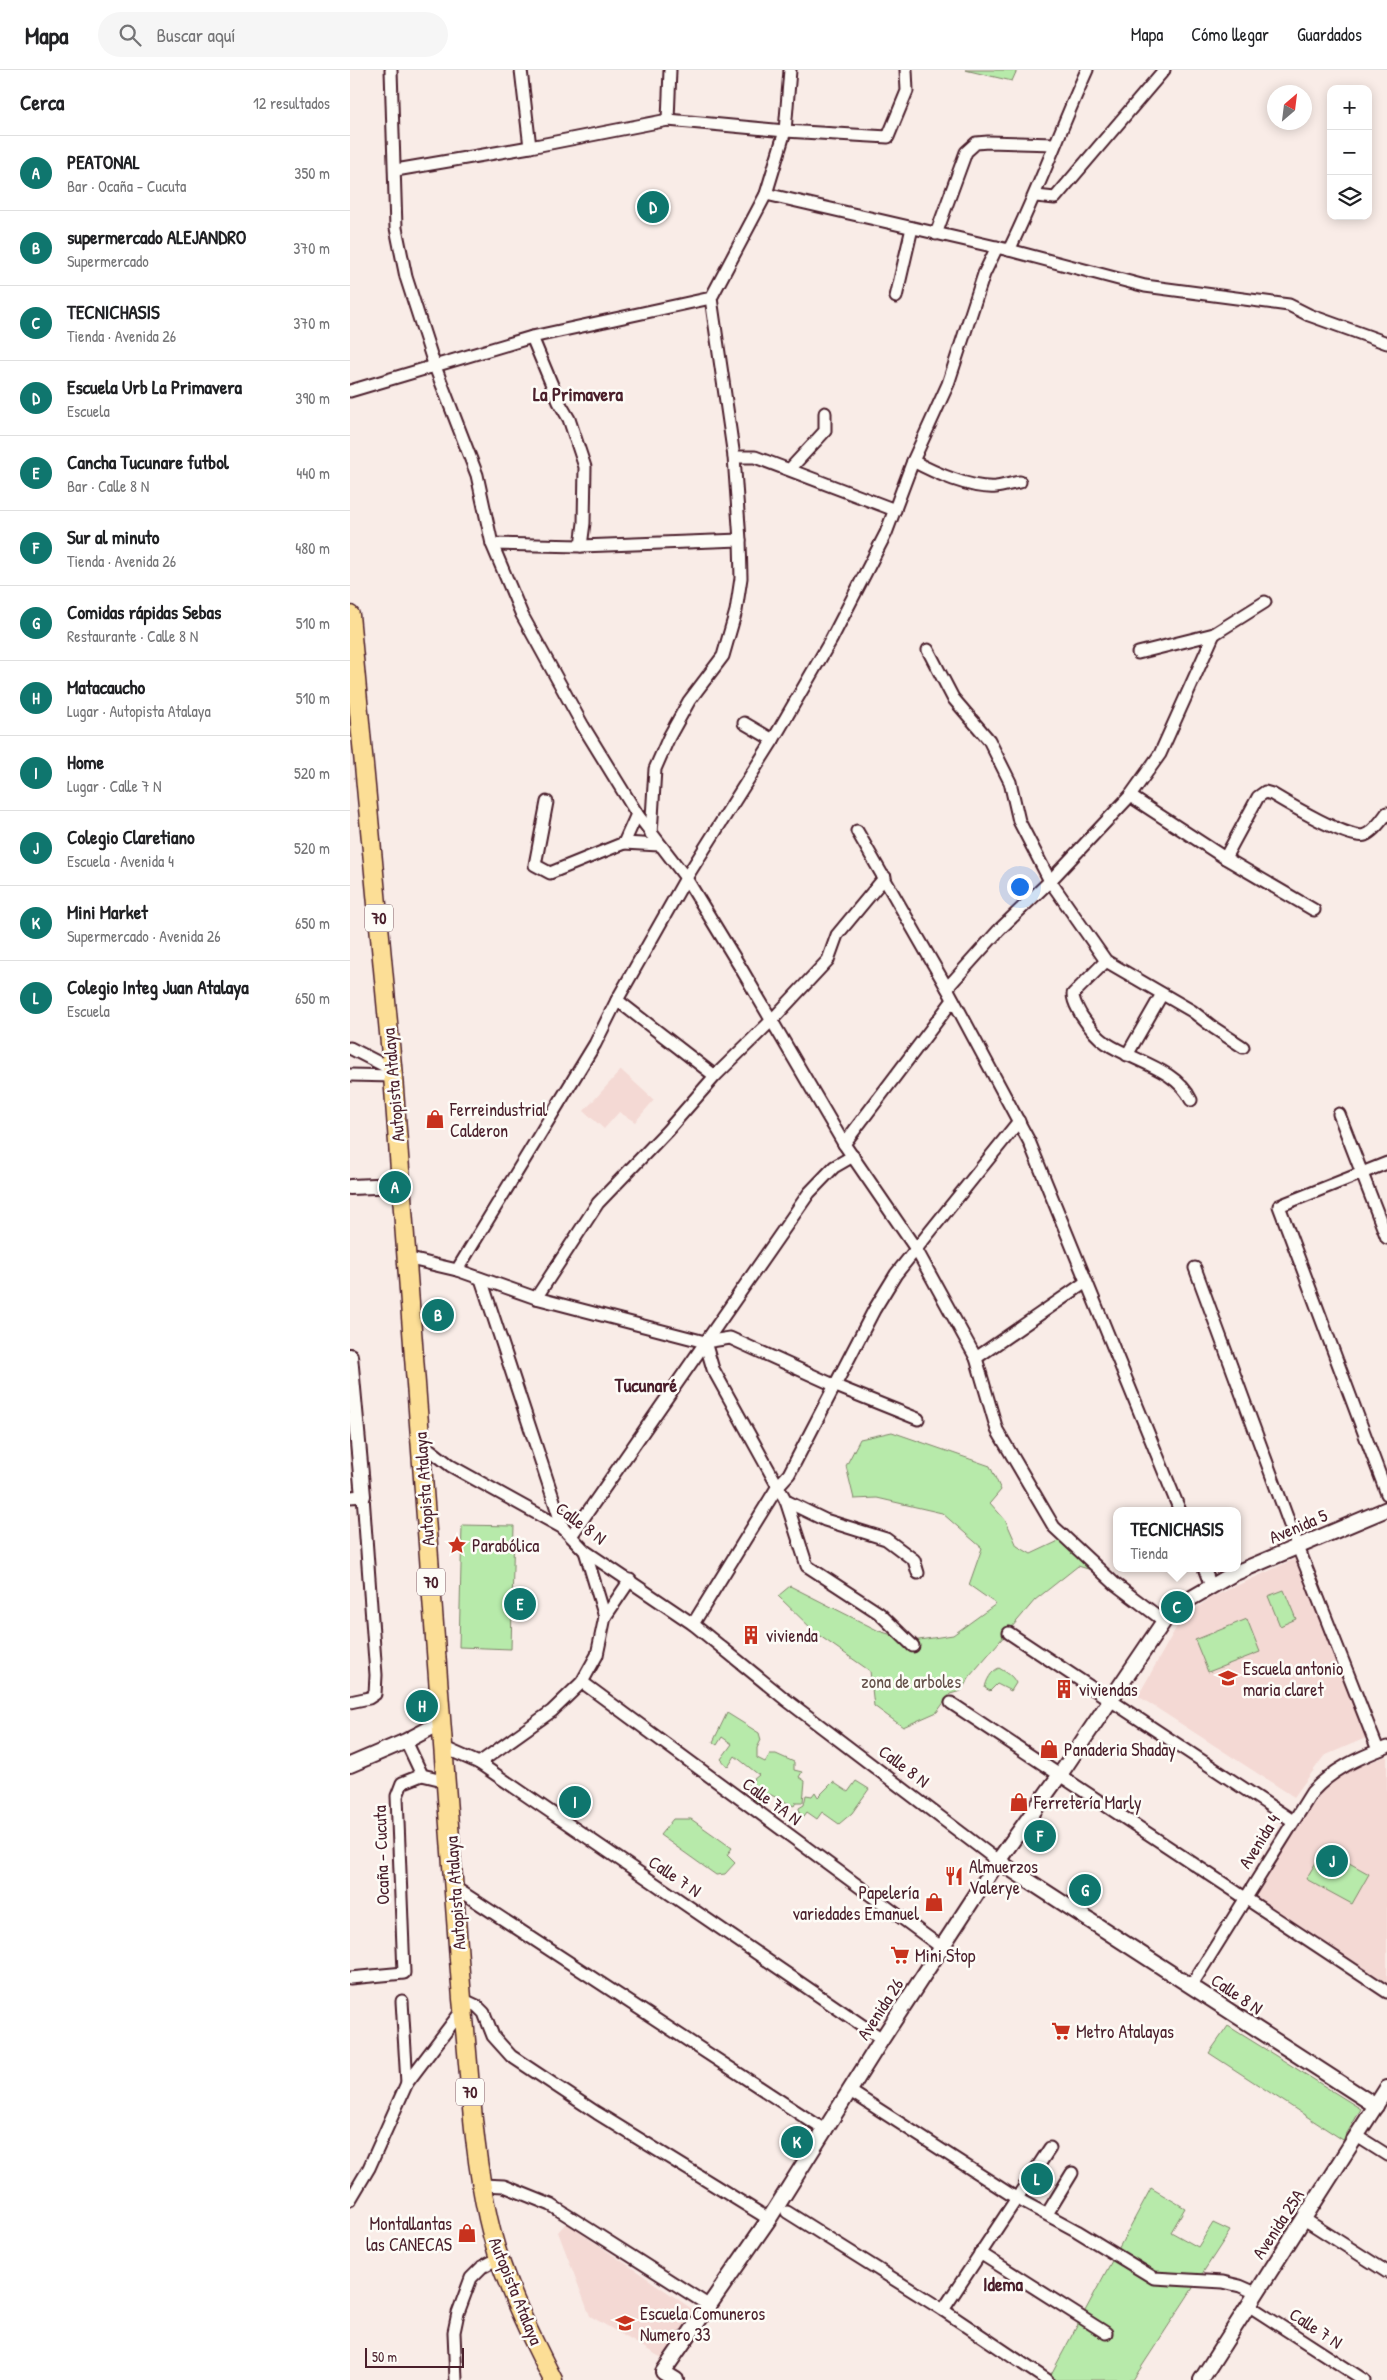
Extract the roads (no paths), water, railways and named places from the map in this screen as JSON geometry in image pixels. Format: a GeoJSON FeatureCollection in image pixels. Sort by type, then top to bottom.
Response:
{"type":"FeatureCollection","features":[{"type":"Feature","properties":{"kind":"main road","name":"Autopista Atalaya"},"geometry":{"type":"LineString","coordinates":[[350,616],[393,1073],[470,2090],[482,2185],[499,2258],[553,2380]]}},
{"type":"Feature","properties":{"kind":"street"},"geometry":{"type":"LineString","coordinates":[[391,70],[396,170],[396,228],[400,248],[415,308],[434,364],[477,475],[492,544],[522,615],[583,726],[637,814],[686,878],[844,1144],[916,1249],[976,1358],[998,1430],[1054,1527],[1115,1584],[1164,1621]]}},
{"type":"Feature","properties":{"kind":"street"},"geometry":{"type":"LineString","coordinates":[[521,70],[530,147]]}},
{"type":"Feature","properties":{"kind":"street"},"geometry":{"type":"LineString","coordinates":[[668,120],[670,70]]}},
{"type":"Feature","properties":{"kind":"street"},"geometry":{"type":"LineString","coordinates":[[651,834],[655,769],[669,736],[689,701],[722,656],[736,612],[741,578],[734,457],[711,298],[766,194],[785,131],[790,70]]}},
{"type":"Feature","properties":{"kind":"street"},"geometry":{"type":"LineString","coordinates":[[396,170],[530,147],[668,120],[785,131],[888,137],[907,91],[906,70]]}},
{"type":"Feature","properties":{"kind":"street"},"geometry":{"type":"LineString","coordinates":[[1010,250],[1036,196],[1054,144],[1087,70]]}},
{"type":"Feature","properties":{"kind":"street"},"geometry":{"type":"LineString","coordinates":[[1036,196],[1056,198],[1164,70]]}},
{"type":"Feature","properties":{"kind":"street"},"geometry":{"type":"LineString","coordinates":[[936,234],[966,152],[976,143],[1054,144]]}},
{"type":"Feature","properties":{"kind":"street"},"geometry":{"type":"LineString","coordinates":[[766,194],[1010,250],[1145,286],[1288,305],[1309,315],[1387,343]]}},
{"type":"Feature","properties":{"kind":"street"},"geometry":{"type":"LineString","coordinates":[[896,297],[912,228]]}},
{"type":"Feature","properties":{"kind":"street"},"geometry":{"type":"LineString","coordinates":[[457,1270],[595,1044],[617,1000],[686,878],[773,740],[832,640],[895,510],[913,462],[948,384],[984,274],[997,247]]}},
{"type":"Feature","properties":{"kind":"street"},"geometry":{"type":"LineString","coordinates":[[350,391],[434,364],[532,337],[711,298]]}},
{"type":"Feature","properties":{"kind":"street"},"geometry":{"type":"LineString","coordinates":[[532,337],[559,402],[569,419],[585,467],[584,523],[581,546]]}},
{"type":"Feature","properties":{"kind":"street"},"geometry":{"type":"LineString","coordinates":[[790,469],[825,431],[825,413]]}},
{"type":"Feature","properties":{"kind":"street"},"geometry":{"type":"LineString","coordinates":[[734,457],[756,457],[895,510]]}},
{"type":"Feature","properties":{"kind":"street"},"geometry":{"type":"LineString","coordinates":[[913,462],[938,474],[976,484],[996,487],[1020,482]]}},
{"type":"Feature","properties":{"kind":"street"},"geometry":{"type":"LineString","coordinates":[[492,544],[581,546],[740,540]]}},
{"type":"Feature","properties":{"kind":"street"},"geometry":{"type":"LineString","coordinates":[[1138,653],[1214,634],[1265,602]]}},
{"type":"Feature","properties":{"kind":"street"},"geometry":{"type":"LineString","coordinates":[[947,988],[999,930],[1050,881],[1130,796],[1160,754],[1214,634]]}},
{"type":"Feature","properties":{"kind":"street"},"geometry":{"type":"LineString","coordinates":[[928,650],[952,698],[989,740],[1010,782],[1019,821],[1050,881],[1106,961],[1192,1011],[1243,1047]]}},
{"type":"Feature","properties":{"kind":"street"},"geometry":{"type":"LineString","coordinates":[[744,722],[773,740]]}},
{"type":"Feature","properties":{"kind":"street"},"geometry":{"type":"LineString","coordinates":[[1225,858],[1258,796],[1265,792],[1316,819],[1358,836],[1367,834],[1387,813]]}},
{"type":"Feature","properties":{"kind":"street"},"geometry":{"type":"LineString","coordinates":[[1130,796],[1225,858],[1314,910]]}},
{"type":"Feature","properties":{"kind":"street"},"geometry":{"type":"LineString","coordinates":[[547,802],[534,865],[542,871],[550,873],[624,843],[660,845]]}},
{"type":"Feature","properties":{"kind":"street"},"geometry":{"type":"LineString","coordinates":[[624,843],[637,814]]}},
{"type":"Feature","properties":{"kind":"street"},"geometry":{"type":"LineString","coordinates":[[857,831],[886,877],[1019,1120],[1178,1507]]}},
{"type":"Feature","properties":{"kind":"street"},"geometry":{"type":"LineString","coordinates":[[536,1298],[598,1203],[667,1131],[716,1076],[771,1022],[828,960],[837,935],[886,877]]}},
{"type":"Feature","properties":{"kind":"street"},"geometry":{"type":"LineString","coordinates":[[1106,961],[1073,994],[1073,1001],[1084,1020],[1104,1042],[1173,1079],[1185,1089],[1191,1100]]}},
{"type":"Feature","properties":{"kind":"street"},"geometry":{"type":"LineString","coordinates":[[1127,1055],[1162,994]]}},
{"type":"Feature","properties":{"kind":"street"},"geometry":{"type":"LineString","coordinates":[[617,1000],[716,1076]]}},
{"type":"Feature","properties":{"kind":"street"},"geometry":{"type":"LineString","coordinates":[[844,1144],[953,1000]]}},
{"type":"Feature","properties":{"kind":"street"},"geometry":{"type":"LineString","coordinates":[[350,1048],[393,1073]]}},
{"type":"Feature","properties":{"kind":"street"},"geometry":{"type":"LineString","coordinates":[[350,1075],[393,1073]]}},
{"type":"Feature","properties":{"kind":"street"},"geometry":{"type":"LineString","coordinates":[[1339,1114],[1387,1238]]}},
{"type":"Feature","properties":{"kind":"street"},"geometry":{"type":"LineString","coordinates":[[693,1624],[778,1486],[789,1474],[874,1310],[896,1274],[1019,1120]]}},
{"type":"Feature","properties":{"kind":"street"},"geometry":{"type":"LineString","coordinates":[[571,1536],[809,1193],[834,1167],[853,1156]]}},
{"type":"Feature","properties":{"kind":"street"},"geometry":{"type":"LineString","coordinates":[[1387,1163],[1279,1206],[1387,1494]]}},
{"type":"Feature","properties":{"kind":"street"},"geometry":{"type":"LineString","coordinates":[[350,1187],[400,1185]]}},
{"type":"Feature","properties":{"kind":"street"},"geometry":{"type":"LineString","coordinates":[[406,1258],[457,1270],[536,1298],[705,1342],[730,1338],[836,1386],[918,1419]]}},
{"type":"Feature","properties":{"kind":"street"},"geometry":{"type":"LineString","coordinates":[[1195,1268],[1298,1546],[1382,1748]]}},
{"type":"Feature","properties":{"kind":"street"},"geometry":{"type":"LineString","coordinates":[[481,1279],[563,1528]]}},
{"type":"Feature","properties":{"kind":"street"},"geometry":{"type":"LineString","coordinates":[[976,1358],[1086,1282]]}},
{"type":"Feature","properties":{"kind":"street"},"geometry":{"type":"LineString","coordinates":[[705,1342],[713,1369],[786,1501],[806,1566],[879,1613],[913,1646]]}},
{"type":"Feature","properties":{"kind":"street"},"geometry":{"type":"LineString","coordinates":[[350,1356],[356,1496],[376,1675],[375,1694],[370,1698],[350,1702]]}},
{"type":"Feature","properties":{"kind":"street","name":"Calle 8 N"},"geometry":{"type":"LineString","coordinates":[[420,1442],[451,1466],[563,1528],[585,1551],[693,1624],[785,1700],[998,1861],[1376,2106]]}},
{"type":"Feature","properties":{"kind":"street"},"geometry":{"type":"LineString","coordinates":[[786,1501],[825,1520],[886,1539],[914,1560],[918,1573]]}},
{"type":"Feature","properties":{"kind":"street","name":"Avenida 5"},"geometry":{"type":"LineString","coordinates":[[1198,1594],[1211,1586],[1298,1546],[1387,1509]]}},
{"type":"Feature","properties":{"kind":"street"},"geometry":{"type":"LineString","coordinates":[[585,1551],[605,1617]]}},
{"type":"Feature","properties":{"kind":"street"},"geometry":{"type":"LineString","coordinates":[[1206,1572],[1211,1586]]}},
{"type":"Feature","properties":{"kind":"street"},"geometry":{"type":"LineString","coordinates":[[479,1763],[552,1711],[582,1682],[597,1654],[605,1617],[630,1580]]}},
{"type":"Feature","properties":{"kind":"street","name":"Avenida 26"},"geometry":{"type":"LineString","coordinates":[[660,2376],[769,2219],[882,2039],[998,1861],[1111,1701],[1164,1621],[1183,1603],[1198,1594]]}},
{"type":"Feature","properties":{"kind":"street"},"geometry":{"type":"LineString","coordinates":[[1009,1633],[1292,1821]]}},
{"type":"Feature","properties":{"kind":"street","name":"Calle 7A N"},"geometry":{"type":"LineString","coordinates":[[582,1682],[941,1947]]}},
{"type":"Feature","properties":{"kind":"street"},"geometry":{"type":"LineString","coordinates":[[951,1703],[1387,1992]]}},
{"type":"Feature","properties":{"kind":"street"},"geometry":{"type":"LineString","coordinates":[[350,1765],[406,1741],[442,1722]]}},
{"type":"Feature","properties":{"kind":"street"},"geometry":{"type":"LineString","coordinates":[[406,1741],[422,1775],[447,1781]]}},
{"type":"Feature","properties":{"kind":"street","name":"Calle 7 N"},"geometry":{"type":"LineString","coordinates":[[445,1748],[479,1763],[882,2039]]}},
{"type":"Feature","properties":{"kind":"street","name":"Avenida 4"},"geometry":{"type":"LineString","coordinates":[[1191,1986],[1292,1821],[1312,1792],[1326,1776],[1343,1765],[1382,1748]]}},
{"type":"Feature","properties":{"kind":"street","name":"Ocaña - Cucuta"},"geometry":{"type":"LineString","coordinates":[[350,1978],[404,1973],[397,1796],[402,1783],[422,1775]]}},
{"type":"Feature","properties":{"kind":"street"},"geometry":{"type":"LineString","coordinates":[[454,1886],[826,2131]]}},
{"type":"Feature","properties":{"kind":"street"},"geometry":{"type":"LineString","coordinates":[[402,2002],[407,2083]]}},
{"type":"Feature","properties":{"kind":"street"},"geometry":{"type":"LineString","coordinates":[[350,2200],[370,2168],[407,2083],[463,2004],[477,2006],[484,2013],[494,2036],[511,2056],[597,2113],[769,2219]]}},
{"type":"Feature","properties":{"kind":"street","name":"Avenida 25A"},"geometry":{"type":"LineString","coordinates":[[1201,2380],[1387,2088]]}},
{"type":"Feature","properties":{"kind":"street"},"geometry":{"type":"LineString","coordinates":[[850,2091],[1016,2198],[1154,2278],[1223,2282],[1240,2286],[1256,2293]]}},
{"type":"Feature","properties":{"kind":"street"},"geometry":{"type":"LineString","coordinates":[[1357,2136],[1387,2155]]}},
{"type":"Feature","properties":{"kind":"street"},"geometry":{"type":"LineString","coordinates":[[943,2310],[1050,2148]]}},
{"type":"Feature","properties":{"kind":"street"},"geometry":{"type":"LineString","coordinates":[[1046,2214],[1072,2173]]}},
{"type":"Feature","properties":{"kind":"street"},"geometry":{"type":"LineString","coordinates":[[482,2185],[504,2186],[551,2206],[708,2305]]}},
{"type":"Feature","properties":{"kind":"street"},"geometry":{"type":"LineString","coordinates":[[787,2212],[943,2310],[1046,2380]]}},
{"type":"Feature","properties":{"kind":"street"},"geometry":{"type":"LineString","coordinates":[[1304,2219],[1387,2272]]}},
{"type":"Feature","properties":{"kind":"street"},"geometry":{"type":"LineString","coordinates":[[980,2253],[1106,2332]]}},
{"type":"Feature","properties":{"kind":"street"},"geometry":{"type":"LineString","coordinates":[[456,2380],[454,2332],[458,2313],[471,2278],[482,2267],[499,2258]]}},
{"type":"Feature","properties":{"kind":"street","name":"Calle 7 N"},"geometry":{"type":"LineString","coordinates":[[1248,2305],[1364,2380]]}},
{"type":"Feature","properties":{"kind":"street"},"geometry":{"type":"LineString","coordinates":[[660,2376],[676,2380]]}},
{"type":"Feature","properties":{"kind":"place","name":"Escuela Urb La Primavera"},"geometry":{"type":"Point","coordinates":[653,207]}},
{"type":"Feature","properties":{"kind":"place","name":"Ferreindustrial Calderon"},"geometry":{"type":"Point","coordinates":[435,1119]}},
{"type":"Feature","properties":{"kind":"place","name":"PEATONAL"},"geometry":{"type":"Point","coordinates":[395,1187]}},
{"type":"Feature","properties":{"kind":"place","name":"supermercado ALEJANDRO"},"geometry":{"type":"Point","coordinates":[438,1315]}},
{"type":"Feature","properties":{"kind":"place","name":"Parabólica"},"geometry":{"type":"Point","coordinates":[457,1545]}},
{"type":"Feature","properties":{"kind":"place","name":"Cancha Tucunare futbol"},"geometry":{"type":"Point","coordinates":[520,1604]}},
{"type":"Feature","properties":{"kind":"place","name":"TECNICHASIS"},"geometry":{"type":"Point","coordinates":[1177,1607]}},
{"type":"Feature","properties":{"kind":"place","name":"vivienda"},"geometry":{"type":"Point","coordinates":[751,1635]}},
{"type":"Feature","properties":{"kind":"place","name":"Escuela antonio maria claret"},"geometry":{"type":"Point","coordinates":[1228,1678]}},
{"type":"Feature","properties":{"kind":"place","name":"viviendas"},"geometry":{"type":"Point","coordinates":[1064,1689]}},
{"type":"Feature","properties":{"kind":"place","name":"Matacaucho"},"geometry":{"type":"Point","coordinates":[422,1706]}},
{"type":"Feature","properties":{"kind":"place","name":"Panaderia Shaday"},"geometry":{"type":"Point","coordinates":[1049,1749]}},
{"type":"Feature","properties":{"kind":"place","name":"Home"},"geometry":{"type":"Point","coordinates":[575,1802]}},
{"type":"Feature","properties":{"kind":"place","name":"Ferretería Marly"},"geometry":{"type":"Point","coordinates":[1019,1802]}},
{"type":"Feature","properties":{"kind":"place","name":"Sur al minuto"},"geometry":{"type":"Point","coordinates":[1040,1836]}},
{"type":"Feature","properties":{"kind":"place","name":"Colegio Claretiano"},"geometry":{"type":"Point","coordinates":[1332,1861]}},
{"type":"Feature","properties":{"kind":"place","name":"Almuerzos Valerye"},"geometry":{"type":"Point","coordinates":[954,1876]}},
{"type":"Feature","properties":{"kind":"place","name":"Comidas rápidas Sebas"},"geometry":{"type":"Point","coordinates":[1085,1890]}},
{"type":"Feature","properties":{"kind":"place","name":"Papelería variedades Emanuel"},"geometry":{"type":"Point","coordinates":[934,1902]}},
{"type":"Feature","properties":{"kind":"place","name":"Mini Stop"},"geometry":{"type":"Point","coordinates":[900,1955]}},
{"type":"Feature","properties":{"kind":"place","name":"Metro Atalayas"},"geometry":{"type":"Point","coordinates":[1061,2031]}},
{"type":"Feature","properties":{"kind":"place","name":"Mini Market"},"geometry":{"type":"Point","coordinates":[797,2142]}},
{"type":"Feature","properties":{"kind":"place","name":"Colegio Integ Juan Atalaya"},"geometry":{"type":"Point","coordinates":[1037,2179]}},
{"type":"Feature","properties":{"kind":"place","name":"Montallantas las CANECAS"},"geometry":{"type":"Point","coordinates":[467,2233]}},
{"type":"Feature","properties":{"kind":"place","name":"Escuela Comuneros Numero 33"},"geometry":{"type":"Point","coordinates":[625,2323]}},
{"type":"Feature","properties":{"kind":"district","name":"La Primavera"},"geometry":{"type":"Point","coordinates":[578,394]}},
{"type":"Feature","properties":{"kind":"district","name":"Tucunaré"},"geometry":{"type":"Point","coordinates":[646,1385]}},
{"type":"Feature","properties":{"kind":"district","name":"Idema"},"geometry":{"type":"Point","coordinates":[1003,2284]}},
{"type":"Feature","properties":{"kind":"park label","name":"zona de arboles"},"geometry":{"type":"Point","coordinates":[911,1681]}}]}
